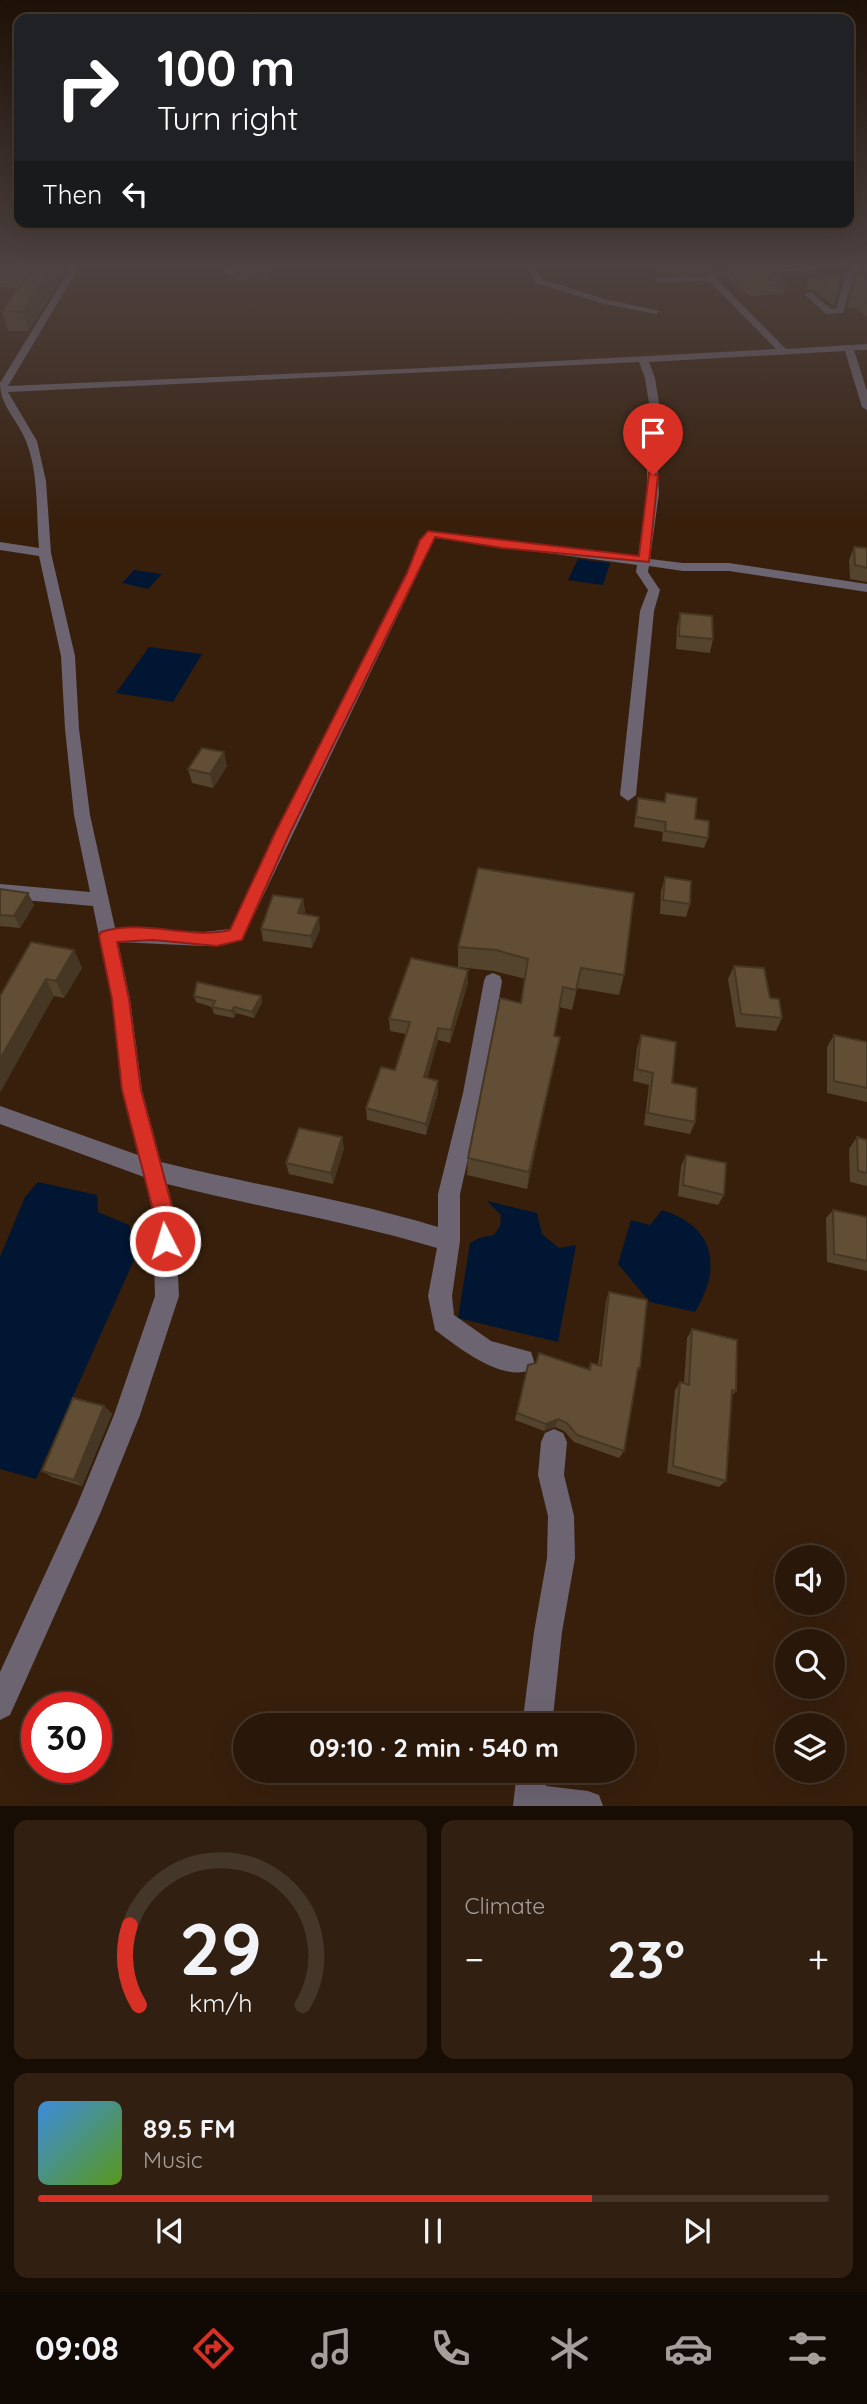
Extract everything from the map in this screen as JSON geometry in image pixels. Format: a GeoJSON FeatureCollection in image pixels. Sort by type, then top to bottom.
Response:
{"type":"FeatureCollection","features":[{"type":"Feature","properties":{"kind":"street"},"geometry":{"type":"LineString","coordinates":[[1,389],[24,351]]}},
{"type":"Feature","properties":{"kind":"street"},"geometry":{"type":"LineString","coordinates":[[1,389],[424,372],[642,357],[776,351]]}},
{"type":"Feature","properties":{"kind":"street"},"geometry":{"type":"LineString","coordinates":[[850,351],[867,407]]}},
{"type":"Feature","properties":{"kind":"street"},"geometry":{"type":"LineString","coordinates":[[628,795],[647,611],[654,590],[642,572],[653,493],[652,458],[657,422],[650,378],[642,357]]}},
{"type":"Feature","properties":{"kind":"street"},"geometry":{"type":"LineString","coordinates":[[0,1705],[88,1514],[127,1415],[167,1296],[164,1214],[132,1090],[121,999],[82,816],[72,729],[68,656],[45,554],[40,481],[32,441],[1,389]]}},
{"type":"Feature","properties":{"kind":"street"},"geometry":{"type":"LineString","coordinates":[[107,936],[153,933],[217,940],[236,935],[283,833],[413,573],[425,540],[432,534],[683,567],[729,568],[867,588]]}},
{"type":"Feature","properties":{"kind":"street"},"geometry":{"type":"LineString","coordinates":[[0,546],[45,554]]}},
{"type":"Feature","properties":{"kind":"street"},"geometry":{"type":"LineString","coordinates":[[0,891],[100,900]]}},
{"type":"Feature","properties":{"kind":"street"},"geometry":{"type":"LineString","coordinates":[[492,981],[473,1093],[449,1194],[449,1241],[440,1296],[443,1322],[486,1352],[522,1361]]}},
{"type":"Feature","properties":{"kind":"street"},"geometry":{"type":"LineString","coordinates":[[0,1115],[152,1170],[238,1192],[387,1222],[449,1241]]}},
{"type":"Feature","properties":{"kind":"street"},"geometry":{"type":"LineString","coordinates":[[539,1713],[548,1632],[561,1559],[561,1516],[551,1475],[554,1442]]}},
{"type":"Feature","properties":{"kind":"street"},"geometry":{"type":"LineString","coordinates":[[529,1792],[588,1805]]}},
{"type":"Feature","properties":{"kind":"water"},"geometry":{"type":"Polygon","coordinates":[[[578,559],[610,563],[603,585],[568,580],[578,559]]]}},
{"type":"Feature","properties":{"kind":"water"},"geometry":{"type":"Polygon","coordinates":[[[134,570],[162,574],[148,589],[122,583],[134,570]]]}},
{"type":"Feature","properties":{"kind":"water"},"geometry":{"type":"Polygon","coordinates":[[[149,647],[202,654],[173,702],[116,693],[149,647]]]}},
{"type":"Feature","properties":{"kind":"water"},"geometry":{"type":"Polygon","coordinates":[[[38,1182],[97,1195],[98,1212],[129,1225],[138,1251],[36,1479],[0,1469],[0,1257],[25,1197],[38,1182]]]}},
{"type":"Feature","properties":{"kind":"water"},"geometry":{"type":"Polygon","coordinates":[[[487,1201],[537,1213],[542,1234],[559,1248],[576,1245],[558,1342],[458,1318],[470,1243],[494,1235],[500,1226],[501,1215],[487,1201]]]}},
{"type":"Feature","properties":{"kind":"water"},"geometry":{"type":"Polygon","coordinates":[[[662,1210],[693,1226],[703,1237],[708,1250],[711,1264],[709,1279],[695,1312],[650,1302],[618,1264],[631,1220],[650,1225],[662,1210]]]}},
{"type":"Feature","properties":{"kind":"building"},"geometry":{"type":"Polygon","coordinates":[[[854,547],[867,548],[867,568],[855,565],[854,547]]]}},
{"type":"Feature","properties":{"kind":"building"},"geometry":{"type":"Polygon","coordinates":[[[680,613],[712,616],[713,639],[679,636],[680,613]]]}},
{"type":"Feature","properties":{"kind":"building"},"geometry":{"type":"Polygon","coordinates":[[[202,748],[224,752],[210,774],[188,769],[202,748]]]}},
{"type":"Feature","properties":{"kind":"building"},"geometry":{"type":"Polygon","coordinates":[[[666,793],[697,798],[695,819],[709,821],[708,838],[665,831],[666,822],[636,817],[638,798],[665,802],[666,793]]]}},
{"type":"Feature","properties":{"kind":"building"},"geometry":{"type":"Polygon","coordinates":[[[478,868],[634,893],[624,975],[581,968],[576,990],[563,987],[554,1036],[560,1037],[529,1172],[468,1158],[500,998],[521,1003],[528,959],[496,950],[458,947],[478,868]]]}},
{"type":"Feature","properties":{"kind":"building"},"geometry":{"type":"Polygon","coordinates":[[[665,877],[691,881],[690,904],[663,900],[665,877]]]}},
{"type":"Feature","properties":{"kind":"building"},"geometry":{"type":"Polygon","coordinates":[[[0,889],[28,893],[14,916],[0,915],[0,889]]]}},
{"type":"Feature","properties":{"kind":"building"},"geometry":{"type":"Polygon","coordinates":[[[273,895],[303,899],[298,913],[319,917],[311,936],[261,929],[273,895]]]}},
{"type":"Feature","properties":{"kind":"building"},"geometry":{"type":"Polygon","coordinates":[[[31,942],[74,950],[56,981],[46,979],[0,1059],[0,996],[31,942]]]}},
{"type":"Feature","properties":{"kind":"building"},"geometry":{"type":"Polygon","coordinates":[[[411,958],[468,970],[451,1030],[438,1028],[424,1077],[438,1081],[426,1124],[366,1108],[381,1067],[395,1070],[410,1022],[389,1019],[411,958]]]}},
{"type":"Feature","properties":{"kind":"building"},"geometry":{"type":"Polygon","coordinates":[[[734,966],[764,968],[770,998],[779,999],[782,1018],[741,1014],[734,966]]]}},
{"type":"Feature","properties":{"kind":"building"},"geometry":{"type":"Polygon","coordinates":[[[197,982],[261,996],[252,1012],[234,1007],[232,1011],[212,1007],[215,1001],[194,996],[197,982]]]}},
{"type":"Feature","properties":{"kind":"building"},"geometry":{"type":"Polygon","coordinates":[[[641,1035],[676,1042],[672,1083],[697,1088],[695,1122],[648,1113],[653,1073],[637,1069],[641,1035]]]}},
{"type":"Feature","properties":{"kind":"building"},"geometry":{"type":"Polygon","coordinates":[[[834,1035],[867,1042],[867,1088],[834,1081],[834,1035]]]}},
{"type":"Feature","properties":{"kind":"building"},"geometry":{"type":"Polygon","coordinates":[[[299,1128],[342,1137],[331,1173],[286,1163],[299,1128]]]}},
{"type":"Feature","properties":{"kind":"building"},"geometry":{"type":"Polygon","coordinates":[[[857,1137],[867,1140],[867,1173],[858,1171],[857,1137]]]}},
{"type":"Feature","properties":{"kind":"building"},"geometry":{"type":"Polygon","coordinates":[[[686,1155],[726,1163],[724,1195],[683,1185],[686,1155]]]}},
{"type":"Feature","properties":{"kind":"building"},"geometry":{"type":"Polygon","coordinates":[[[833,1210],[867,1217],[867,1261],[834,1254],[833,1210]]]}},
{"type":"Feature","properties":{"kind":"building"},"geometry":{"type":"Polygon","coordinates":[[[609,1292],[647,1300],[640,1368],[624,1451],[577,1435],[567,1423],[558,1419],[546,1424],[517,1413],[528,1365],[536,1363],[539,1353],[590,1370],[591,1363],[601,1366],[609,1292]]]}},
{"type":"Feature","properties":{"kind":"building"},"geometry":{"type":"Polygon","coordinates":[[[692,1329],[737,1340],[736,1391],[732,1390],[726,1481],[673,1466],[680,1382],[689,1385],[692,1329]]]}},
{"type":"Feature","properties":{"kind":"building"},"geometry":{"type":"Polygon","coordinates":[[[73,1398],[104,1406],[74,1480],[42,1471],[73,1398]]]}},
{"type":"Feature","properties":{"kind":"route"},"geometry":{"type":"LineString","coordinates":[[165,1241],[164,1214],[132,1090],[121,999],[107,936],[153,933],[217,940],[236,935],[283,833],[413,573],[425,540],[432,534],[502,545],[645,560],[653,475]]}}]}
